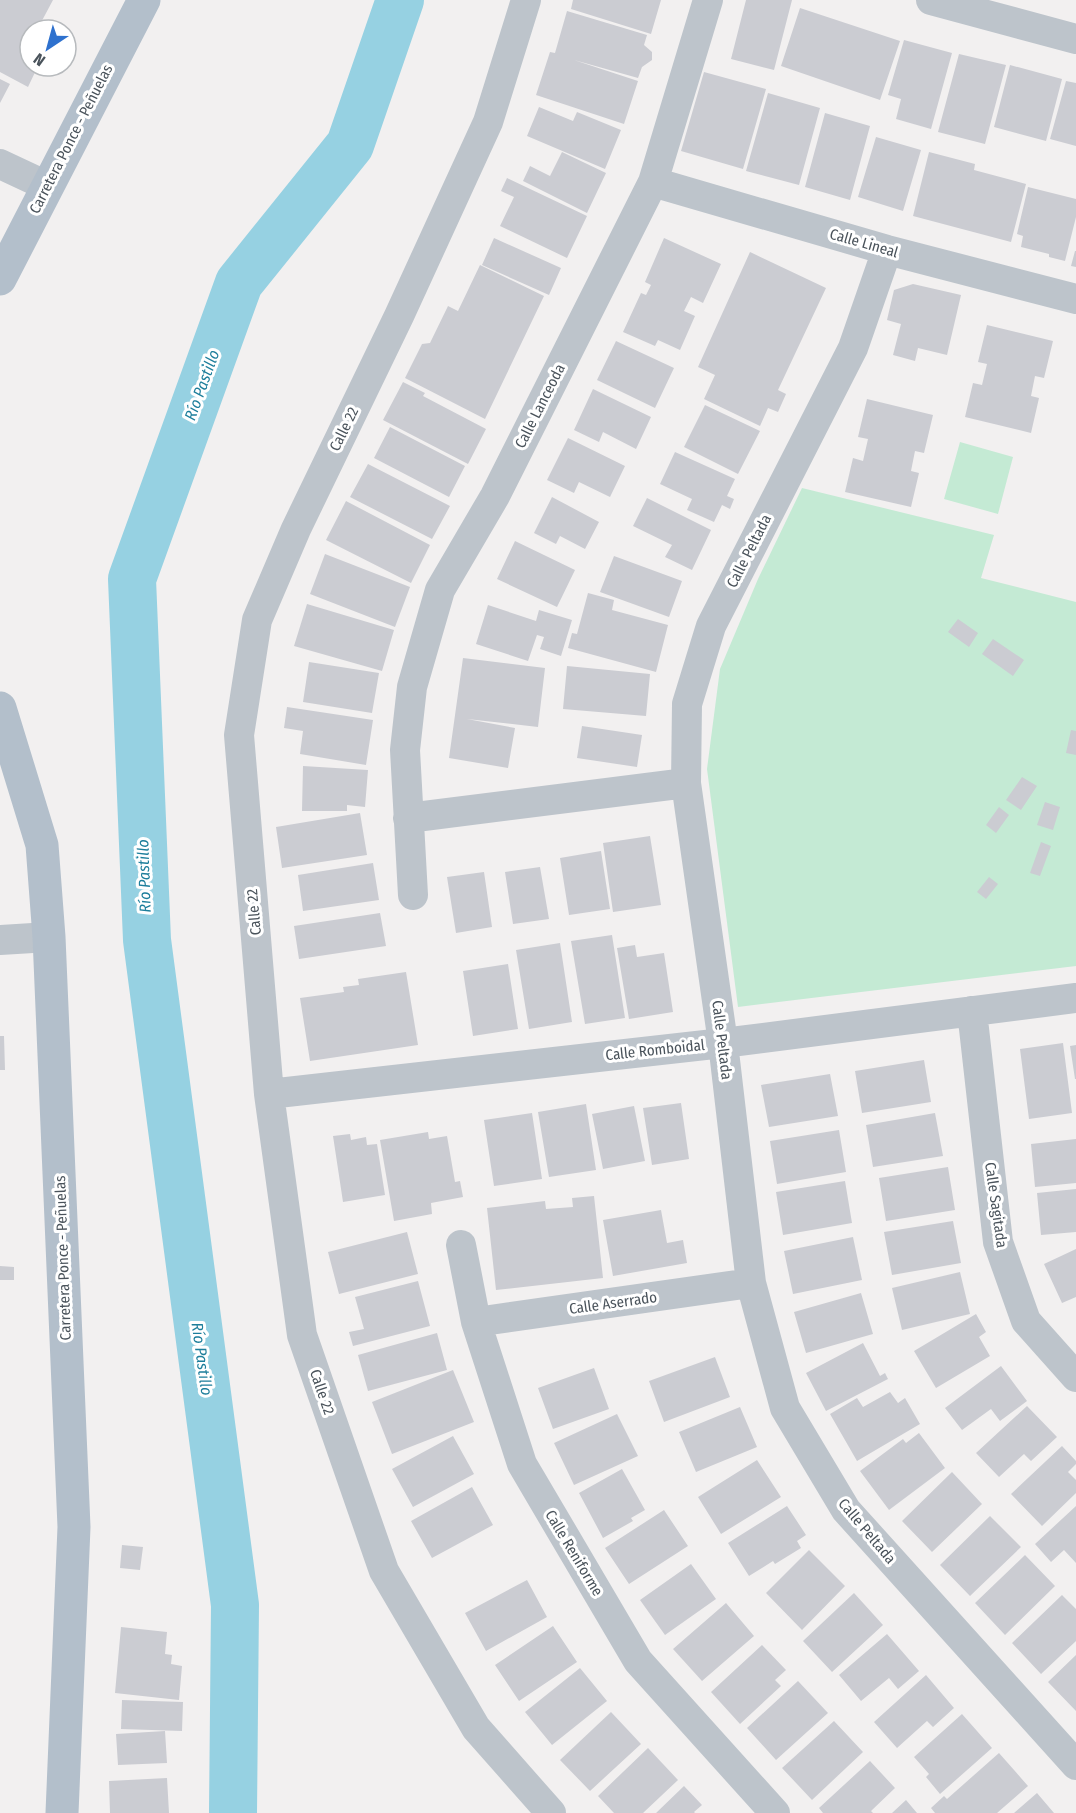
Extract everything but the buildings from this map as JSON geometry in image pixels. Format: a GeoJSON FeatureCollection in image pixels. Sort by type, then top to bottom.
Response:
{"type":"FeatureCollection","features":[{"type":"Feature","properties":{"kind":"main road","name":"Carretera Ponce - Peñuelas"},"geometry":{"type":"LineString","coordinates":[[0,279],[144,0]]}},
{"type":"Feature","properties":{"kind":"main road","name":"Carretera Ponce - Peñuelas"},"geometry":{"type":"LineString","coordinates":[[0,708],[42,845],[49,937],[74,1527],[62,1813]]}},
{"type":"Feature","properties":{"kind":"street","name":"Calle 22"},"geometry":{"type":"LineString","coordinates":[[526,0],[488,122],[399,316],[296,529],[257,620],[238,735],[269,1094],[302,1335],[384,1571],[476,1728],[551,1813]]}},
{"type":"Feature","properties":{"kind":"street","name":"Calle Lanceoda"},"geometry":{"type":"LineString","coordinates":[[413,895],[405,750],[412,687],[440,590],[495,496],[653,182],[708,0]]}},
{"type":"Feature","properties":{"kind":"street"},"geometry":{"type":"LineString","coordinates":[[931,0],[1076,39]]}},
{"type":"Feature","properties":{"kind":"street"},"geometry":{"type":"LineString","coordinates":[[0,164],[47,186]]}},
{"type":"Feature","properties":{"kind":"street","name":"Calle Lineal"},"geometry":{"type":"LineString","coordinates":[[653,182],[887,250],[1076,299]]}},
{"type":"Feature","properties":{"kind":"street","name":"Calle Peltada"},"geometry":{"type":"LineString","coordinates":[[887,250],[853,348],[711,626],[687,704],[686,783],[723,1043],[751,1283],[785,1408],[846,1510],[1076,1765]]}},
{"type":"Feature","properties":{"kind":"street"},"geometry":{"type":"LineString","coordinates":[[408,818],[686,783]]}},
{"type":"Feature","properties":{"kind":"street"},"geometry":{"type":"LineString","coordinates":[[0,940],[49,937]]}},
{"type":"Feature","properties":{"kind":"street","name":"Calle Romboidal"},"geometry":{"type":"LineString","coordinates":[[269,1094],[723,1043],[1076,998]]}},
{"type":"Feature","properties":{"kind":"street","name":"Calle Sagitada"},"geometry":{"type":"LineString","coordinates":[[972,1011],[998,1242],[1026,1321],[1076,1377]]}},
{"type":"Feature","properties":{"kind":"street","name":"Calle Reniforme"},"geometry":{"type":"LineString","coordinates":[[461,1245],[476,1322],[522,1464],[638,1661],[775,1813]]}},
{"type":"Feature","properties":{"kind":"street","name":"Calle Aserrado"},"geometry":{"type":"LineString","coordinates":[[476,1322],[751,1283]]}},
{"type":"Feature","properties":{"kind":"green space"},"geometry":{"type":"Polygon","coordinates":[[[960,442],[1013,457],[998,514],[944,499],[960,442]]]}},
{"type":"Feature","properties":{"kind":"green space"},"geometry":{"type":"Polygon","coordinates":[[[802,488],[994,535],[981,578],[1076,602],[1076,966],[738,1007],[707,769],[720,669],[758,579],[802,488]]]}},
{"type":"Feature","properties":{"kind":"waterway","name":"Río Pastillo"},"geometry":{"type":"LineString","coordinates":[[233,1813],[235,1605],[147,940],[132,579],[239,283],[350,145],[400,0]]}}]}
